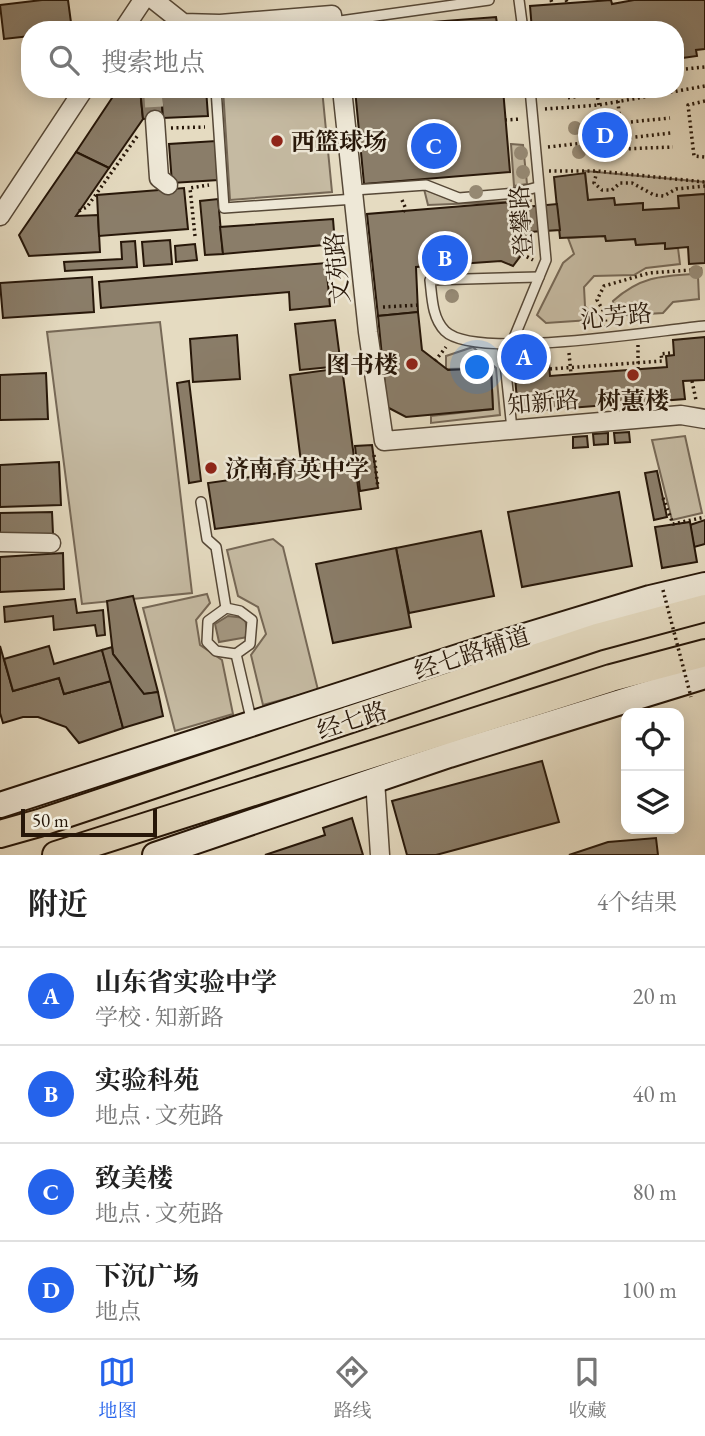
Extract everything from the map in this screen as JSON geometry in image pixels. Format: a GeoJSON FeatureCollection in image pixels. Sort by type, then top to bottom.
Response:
{"type":"FeatureCollection","features":[{"type":"Feature","properties":{"kind":"main road","name":"经七路"},"geometry":{"type":"LineString","coordinates":[[0,834],[597,637],[705,608]]}},
{"type":"Feature","properties":{"kind":"main road","name":"经七路"},"geometry":{"type":"LineString","coordinates":[[56,855],[611,678],[705,653]]}},
{"type":"Feature","properties":{"kind":"street"},"geometry":{"type":"LineString","coordinates":[[129,21],[142,0]]}},
{"type":"Feature","properties":{"kind":"street"},"geometry":{"type":"LineString","coordinates":[[161,5],[181,21]]}},
{"type":"Feature","properties":{"kind":"street"},"geometry":{"type":"LineString","coordinates":[[161,5],[173,21]]}},
{"type":"Feature","properties":{"kind":"street"},"geometry":{"type":"LineString","coordinates":[[272,21],[332,15],[333,21]]}},
{"type":"Feature","properties":{"kind":"street"},"geometry":{"type":"LineString","coordinates":[[1,212],[78,98]]}},
{"type":"Feature","properties":{"kind":"street","name":"文苑路"},"geometry":{"type":"LineString","coordinates":[[343,98],[355,194],[378,443]]}},
{"type":"Feature","properties":{"kind":"street"},"geometry":{"type":"LineString","coordinates":[[155,126],[159,178],[168,185]]}},
{"type":"Feature","properties":{"kind":"street","name":"知新路"},"geometry":{"type":"LineString","coordinates":[[378,443],[681,415],[705,419]]}},
{"type":"Feature","properties":{"kind":"street"},"geometry":{"type":"LineString","coordinates":[[0,542],[51,543]]}},
{"type":"Feature","properties":{"kind":"street","name":"经七路辅道"},"geometry":{"type":"LineString","coordinates":[[0,805],[492,646],[650,598],[705,585]]}},
{"type":"Feature","properties":{"kind":"street"},"geometry":{"type":"LineString","coordinates":[[155,855],[375,780],[705,676]]}},
{"type":"Feature","properties":{"kind":"street"},"geometry":{"type":"LineString","coordinates":[[375,780],[380,855]]}},
{"type":"Feature","properties":{"kind":"lane"},"geometry":{"type":"LineString","coordinates":[[363,21],[489,0]]}},
{"type":"Feature","properties":{"kind":"lane"},"geometry":{"type":"LineString","coordinates":[[519,0],[522,21]]}},
{"type":"Feature","properties":{"kind":"lane"},"geometry":{"type":"LineString","coordinates":[[216,98],[224,208],[426,184],[459,198],[515,193],[538,187]]}},
{"type":"Feature","properties":{"kind":"lane","name":"登攀路"},"geometry":{"type":"LineString","coordinates":[[512,429],[507,344],[546,260],[531,98]]}},
{"type":"Feature","properties":{"kind":"lane"},"geometry":{"type":"LineString","coordinates":[[433,304],[430,280],[539,277]]}},
{"type":"Feature","properties":{"kind":"lane","name":"沁芳路"},"geometry":{"type":"LineString","coordinates":[[433,304],[438,322],[446,333],[459,339],[507,344],[705,326]]}},
{"type":"Feature","properties":{"kind":"lane"},"geometry":{"type":"LineString","coordinates":[[201,502],[207,539],[216,547],[226,608]]}},
{"type":"Feature","properties":{"kind":"lane"},"geometry":{"type":"LineString","coordinates":[[226,608],[240,611],[252,620],[250,644],[236,654],[216,651],[206,642],[208,621],[226,608]]}},
{"type":"Feature","properties":{"kind":"lane"},"geometry":{"type":"LineString","coordinates":[[236,654],[252,724]]}},
{"type":"Feature","properties":{"kind":"path"},"geometry":{"type":"LineString","coordinates":[[684,69],[705,67]]}},
{"type":"Feature","properties":{"kind":"path"},"geometry":{"type":"LineString","coordinates":[[684,89],[705,86]]}},
{"type":"Feature","properties":{"kind":"path"},"geometry":{"type":"LineString","coordinates":[[598,98],[599,105]]}},
{"type":"Feature","properties":{"kind":"path"},"geometry":{"type":"LineString","coordinates":[[532,110],[599,105],[633,98]]}},
{"type":"Feature","properties":{"kind":"path"},"geometry":{"type":"LineString","coordinates":[[618,101],[622,149],[673,147]]}},
{"type":"Feature","properties":{"kind":"path"},"geometry":{"type":"LineString","coordinates":[[705,101],[688,105],[694,156],[705,157]]}},
{"type":"Feature","properties":{"kind":"path"},"geometry":{"type":"LineString","coordinates":[[620,123],[670,118]]}},
{"type":"Feature","properties":{"kind":"path"},"geometry":{"type":"LineString","coordinates":[[79,211],[87,207],[155,126],[218,127]]}},
{"type":"Feature","properties":{"kind":"path"},"geometry":{"type":"LineString","coordinates":[[535,149],[622,136],[671,133]]}},
{"type":"Feature","properties":{"kind":"path"},"geometry":{"type":"LineString","coordinates":[[537,173],[597,171],[705,184]]}},
{"type":"Feature","properties":{"kind":"path"},"geometry":{"type":"LineString","coordinates":[[597,171],[594,183],[602,190],[611,190],[620,183],[632,183],[653,195],[664,196],[676,189],[705,184]]}},
{"type":"Feature","properties":{"kind":"path"},"geometry":{"type":"LineString","coordinates":[[688,180],[688,195]]}},
{"type":"Feature","properties":{"kind":"path"},"geometry":{"type":"LineString","coordinates":[[195,236],[190,188],[222,184]]}},
{"type":"Feature","properties":{"kind":"path"},"geometry":{"type":"LineString","coordinates":[[607,336],[605,314],[597,300],[604,286],[649,272],[705,269]]}},
{"type":"Feature","properties":{"kind":"path"},"geometry":{"type":"LineString","coordinates":[[366,308],[433,304]]}},
{"type":"Feature","properties":{"kind":"path"},"geometry":{"type":"LineString","coordinates":[[638,333],[638,370]]}},
{"type":"Feature","properties":{"kind":"path"},"geometry":{"type":"LineString","coordinates":[[568,340],[571,374]]}},
{"type":"Feature","properties":{"kind":"path"},"geometry":{"type":"LineString","coordinates":[[435,360],[443,351]]}},
{"type":"Feature","properties":{"kind":"path"},"geometry":{"type":"LineString","coordinates":[[550,369],[662,361],[661,354],[670,353]]}},
{"type":"Feature","properties":{"kind":"path"},"geometry":{"type":"LineString","coordinates":[[692,381],[696,400]]}},
{"type":"Feature","properties":{"kind":"path"},"geometry":{"type":"LineString","coordinates":[[378,443],[378,488]]}},
{"type":"Feature","properties":{"kind":"path"},"geometry":{"type":"LineString","coordinates":[[663,498],[673,524],[705,517]]}},
{"type":"Feature","properties":{"kind":"path"},"geometry":{"type":"LineString","coordinates":[[663,590],[691,697]]}},
{"type":"Feature","properties":{"kind":"shaded area","name":"西篮球场"},"geometry":{"type":"Polygon","coordinates":[[[224,98],[323,98],[332,192],[230,200],[224,98]]]}},
{"type":"Feature","properties":{"kind":"shaded area"},"geometry":{"type":"Polygon","coordinates":[[[511,144],[523,145],[527,184],[514,186],[511,144]]]}},
{"type":"Feature","properties":{"kind":"shaded area"},"geometry":{"type":"Polygon","coordinates":[[[585,171],[705,182],[705,194],[678,196],[679,208],[643,210],[642,203],[615,205],[614,198],[588,200],[585,171]]]}},
{"type":"Feature","properties":{"kind":"shaded area"},"geometry":{"type":"Polygon","coordinates":[[[424,189],[452,200],[531,194],[531,201],[428,205],[424,189]]]}},
{"type":"Feature","properties":{"kind":"shaded area"},"geometry":{"type":"Polygon","coordinates":[[[605,236],[606,241],[635,239],[636,245],[665,243],[665,249],[678,248],[680,264],[646,268],[634,275],[594,276],[584,287],[585,306],[592,315],[590,320],[546,323],[537,315],[563,263],[574,254],[568,238],[605,236]]]}},
{"type":"Feature","properties":{"kind":"shaded area"},"geometry":{"type":"Polygon","coordinates":[[[694,274],[698,276],[699,299],[673,302],[663,313],[614,316],[613,301],[632,287],[651,279],[694,274]]]}},
{"type":"Feature","properties":{"kind":"shaded area"},"geometry":{"type":"Polygon","coordinates":[[[160,322],[192,593],[82,604],[47,332],[160,322]]]}},
{"type":"Feature","properties":{"kind":"shaded area"},"geometry":{"type":"Polygon","coordinates":[[[473,347],[496,368],[500,415],[431,423],[431,416],[493,409],[491,368],[446,369],[446,356],[473,347]]]}},
{"type":"Feature","properties":{"kind":"shaded area"},"geometry":{"type":"Polygon","coordinates":[[[685,436],[702,513],[672,520],[652,440],[685,436]]]}},
{"type":"Feature","properties":{"kind":"shaded area"},"geometry":{"type":"Polygon","coordinates":[[[273,539],[283,547],[318,690],[263,705],[251,655],[266,634],[258,607],[238,596],[227,550],[273,539]]]}},
{"type":"Feature","properties":{"kind":"shaded area"},"geometry":{"type":"Polygon","coordinates":[[[207,594],[210,603],[196,620],[200,645],[222,660],[233,714],[175,731],[143,608],[207,594]]]}},
{"type":"Feature","properties":{"kind":"shaded area"},"geometry":{"type":"Polygon","coordinates":[[[228,616],[245,618],[248,637],[219,642],[215,624],[228,616]]]}},
{"type":"Feature","properties":{"kind":"building"},"geometry":{"type":"Polygon","coordinates":[[[68,0],[71,21],[21,21],[21,37],[4,39],[0,5],[68,0]]]}},
{"type":"Feature","properties":{"kind":"building"},"geometry":{"type":"Polygon","coordinates":[[[611,0],[612,4],[634,0],[705,0],[705,49],[696,50],[697,56],[684,58],[684,21],[531,21],[530,6],[611,0]]]}},
{"type":"Feature","properties":{"kind":"building"},"geometry":{"type":"Polygon","coordinates":[[[496,17],[497,21],[444,21],[496,17]]]}},
{"type":"Feature","properties":{"kind":"building"},"geometry":{"type":"Polygon","coordinates":[[[112,98],[141,98],[143,119],[109,168],[76,152],[112,98]]]}},
{"type":"Feature","properties":{"kind":"building"},"geometry":{"type":"Polygon","coordinates":[[[141,98],[162,98],[163,118],[143,119],[141,98]]]}},
{"type":"Feature","properties":{"kind":"building"},"geometry":{"type":"Polygon","coordinates":[[[162,98],[207,98],[208,116],[163,118],[162,98]]]}},
{"type":"Feature","properties":{"kind":"building"},"geometry":{"type":"Polygon","coordinates":[[[356,98],[504,98],[510,172],[364,184],[356,98]]]}},
{"type":"Feature","properties":{"kind":"building"},"geometry":{"type":"Polygon","coordinates":[[[216,141],[218,180],[172,183],[169,144],[216,141]]]}},
{"type":"Feature","properties":{"kind":"building"},"geometry":{"type":"Polygon","coordinates":[[[76,152],[109,168],[76,216],[98,215],[100,252],[29,256],[19,235],[76,152]]]}},
{"type":"Feature","properties":{"kind":"building"},"geometry":{"type":"Polygon","coordinates":[[[585,173],[588,200],[614,198],[615,205],[643,203],[643,210],[679,208],[678,196],[705,194],[705,263],[689,264],[688,247],[665,249],[665,243],[636,245],[635,239],[606,241],[605,236],[560,238],[554,177],[585,173]]]}},
{"type":"Feature","properties":{"kind":"building"},"geometry":{"type":"Polygon","coordinates":[[[184,188],[188,229],[99,236],[97,195],[184,188]]]}},
{"type":"Feature","properties":{"kind":"building"},"geometry":{"type":"Polygon","coordinates":[[[218,199],[223,254],[205,255],[200,201],[218,199]]]}},
{"type":"Feature","properties":{"kind":"building"},"geometry":{"type":"Polygon","coordinates":[[[524,201],[531,242],[513,266],[501,261],[416,267],[418,312],[378,316],[367,214],[524,201]]]}},
{"type":"Feature","properties":{"kind":"building"},"geometry":{"type":"Polygon","coordinates":[[[557,204],[560,230],[529,232],[525,207],[557,204]]]}},
{"type":"Feature","properties":{"kind":"building"},"geometry":{"type":"Polygon","coordinates":[[[333,219],[335,244],[223,254],[220,227],[333,219]]]}},
{"type":"Feature","properties":{"kind":"building"},"geometry":{"type":"Polygon","coordinates":[[[170,240],[172,264],[144,266],[142,242],[170,240]]]}},
{"type":"Feature","properties":{"kind":"building"},"geometry":{"type":"Polygon","coordinates":[[[135,241],[137,267],[65,271],[64,262],[122,259],[121,242],[135,241]]]}},
{"type":"Feature","properties":{"kind":"building"},"geometry":{"type":"Polygon","coordinates":[[[195,244],[197,260],[176,262],[175,246],[195,244]]]}},
{"type":"Feature","properties":{"kind":"building"},"geometry":{"type":"Polygon","coordinates":[[[326,263],[330,306],[290,310],[289,292],[101,308],[99,282],[326,263]]]}},
{"type":"Feature","properties":{"kind":"building"},"geometry":{"type":"Polygon","coordinates":[[[92,277],[94,312],[3,318],[0,283],[92,277]]]}},
{"type":"Feature","properties":{"kind":"building","name":"图书楼"},"geometry":{"type":"Polygon","coordinates":[[[418,312],[422,350],[448,370],[491,368],[493,409],[406,417],[387,407],[378,316],[418,312]]]}},
{"type":"Feature","properties":{"kind":"building"},"geometry":{"type":"Polygon","coordinates":[[[335,320],[341,366],[300,370],[295,324],[335,320]]]}},
{"type":"Feature","properties":{"kind":"building"},"geometry":{"type":"Polygon","coordinates":[[[237,335],[240,379],[193,382],[190,339],[237,335]]]}},
{"type":"Feature","properties":{"kind":"building","name":"树蕙楼"},"geometry":{"type":"Polygon","coordinates":[[[705,337],[705,380],[683,381],[685,399],[518,412],[514,365],[549,363],[550,376],[667,367],[666,356],[674,355],[673,340],[705,337]]]}},
{"type":"Feature","properties":{"kind":"building"},"geometry":{"type":"Polygon","coordinates":[[[342,368],[361,509],[215,529],[208,483],[302,470],[290,375],[342,368]]]}},
{"type":"Feature","properties":{"kind":"building"},"geometry":{"type":"Polygon","coordinates":[[[46,373],[48,419],[0,420],[0,375],[46,373]]]}},
{"type":"Feature","properties":{"kind":"building"},"geometry":{"type":"Polygon","coordinates":[[[189,381],[201,481],[189,483],[177,383],[189,381]]]}},
{"type":"Feature","properties":{"kind":"building"},"geometry":{"type":"Polygon","coordinates":[[[629,432],[630,442],[615,443],[614,433],[629,432]]]}},
{"type":"Feature","properties":{"kind":"building"},"geometry":{"type":"Polygon","coordinates":[[[608,433],[608,444],[594,445],[593,434],[608,433]]]}},
{"type":"Feature","properties":{"kind":"building"},"geometry":{"type":"Polygon","coordinates":[[[587,436],[588,447],[573,448],[573,437],[587,436]]]}},
{"type":"Feature","properties":{"kind":"building"},"geometry":{"type":"Polygon","coordinates":[[[372,445],[378,488],[360,491],[355,446],[372,445]]]}},
{"type":"Feature","properties":{"kind":"building"},"geometry":{"type":"Polygon","coordinates":[[[59,462],[61,505],[0,507],[0,465],[59,462]]]}},
{"type":"Feature","properties":{"kind":"building"},"geometry":{"type":"Polygon","coordinates":[[[657,471],[667,517],[654,520],[645,473],[657,471]]]}},
{"type":"Feature","properties":{"kind":"building"},"geometry":{"type":"Polygon","coordinates":[[[619,492],[632,566],[522,587],[508,512],[619,492]]]}},
{"type":"Feature","properties":{"kind":"building"},"geometry":{"type":"Polygon","coordinates":[[[52,512],[53,534],[0,535],[0,513],[52,512]]]}},
{"type":"Feature","properties":{"kind":"building"},"geometry":{"type":"Polygon","coordinates":[[[705,520],[705,544],[694,547],[690,525],[705,520]]]}},
{"type":"Feature","properties":{"kind":"building"},"geometry":{"type":"Polygon","coordinates":[[[690,522],[697,562],[662,568],[655,527],[690,522]]]}},
{"type":"Feature","properties":{"kind":"building"},"geometry":{"type":"Polygon","coordinates":[[[481,531],[494,596],[409,613],[396,548],[481,531]]]}},
{"type":"Feature","properties":{"kind":"building"},"geometry":{"type":"Polygon","coordinates":[[[396,548],[411,627],[333,643],[316,564],[396,548]]]}},
{"type":"Feature","properties":{"kind":"building"},"geometry":{"type":"Polygon","coordinates":[[[63,553],[64,589],[0,592],[0,557],[63,553]]]}},
{"type":"Feature","properties":{"kind":"building"},"geometry":{"type":"Polygon","coordinates":[[[133,596],[158,692],[144,694],[113,654],[107,601],[133,596]]]}},
{"type":"Feature","properties":{"kind":"building"},"geometry":{"type":"Polygon","coordinates":[[[75,599],[77,613],[103,610],[105,635],[97,636],[95,625],[54,630],[53,616],[5,622],[4,607],[75,599]]]}},
{"type":"Feature","properties":{"kind":"building"},"geometry":{"type":"Polygon","coordinates":[[[0,646],[13,691],[59,678],[64,694],[111,681],[123,728],[79,743],[66,727],[38,717],[23,717],[3,723],[0,713],[0,646]]]}},
{"type":"Feature","properties":{"kind":"building"},"geometry":{"type":"Polygon","coordinates":[[[49,646],[54,664],[102,650],[111,681],[64,694],[59,678],[13,691],[4,659],[49,646]]]}},
{"type":"Feature","properties":{"kind":"building"},"geometry":{"type":"Polygon","coordinates":[[[112,647],[113,654],[144,694],[158,692],[163,716],[123,728],[102,650],[112,647]]]}},
{"type":"Feature","properties":{"kind":"building"},"geometry":{"type":"Polygon","coordinates":[[[542,761],[559,822],[436,855],[407,855],[392,801],[542,761]]]}},
{"type":"Feature","properties":{"kind":"building"},"geometry":{"type":"Polygon","coordinates":[[[352,818],[363,855],[265,855],[325,835],[323,828],[352,818]]]}},
{"type":"Feature","properties":{"kind":"building"},"geometry":{"type":"Polygon","coordinates":[[[656,838],[658,855],[569,855],[608,842],[656,838]]]}},
{"type":"Feature","properties":{"kind":"tunnel"},"geometry":{"type":"LineString","coordinates":[[154,98],[155,120]]}},
{"type":"Feature","properties":{"kind":"place","name":"下沉广场"},"geometry":{"type":"Point","coordinates":[605,135]}},
{"type":"Feature","properties":{"kind":"place","name":"西篮球场"},"geometry":{"type":"Point","coordinates":[277,141]}},
{"type":"Feature","properties":{"kind":"place","name":"致美楼"},"geometry":{"type":"Point","coordinates":[434,146]}},
{"type":"Feature","properties":{"kind":"place","name":"实验科苑"},"geometry":{"type":"Point","coordinates":[445,258]}},
{"type":"Feature","properties":{"kind":"place","name":"山东省实验中学"},"geometry":{"type":"Point","coordinates":[524,357]}},
{"type":"Feature","properties":{"kind":"place","name":"图书楼"},"geometry":{"type":"Point","coordinates":[412,364]}},
{"type":"Feature","properties":{"kind":"place","name":"树蕙楼"},"geometry":{"type":"Point","coordinates":[633,375]}},
{"type":"Feature","properties":{"kind":"place","name":"济南育英中学"},"geometry":{"type":"Point","coordinates":[211,468]}}]}
